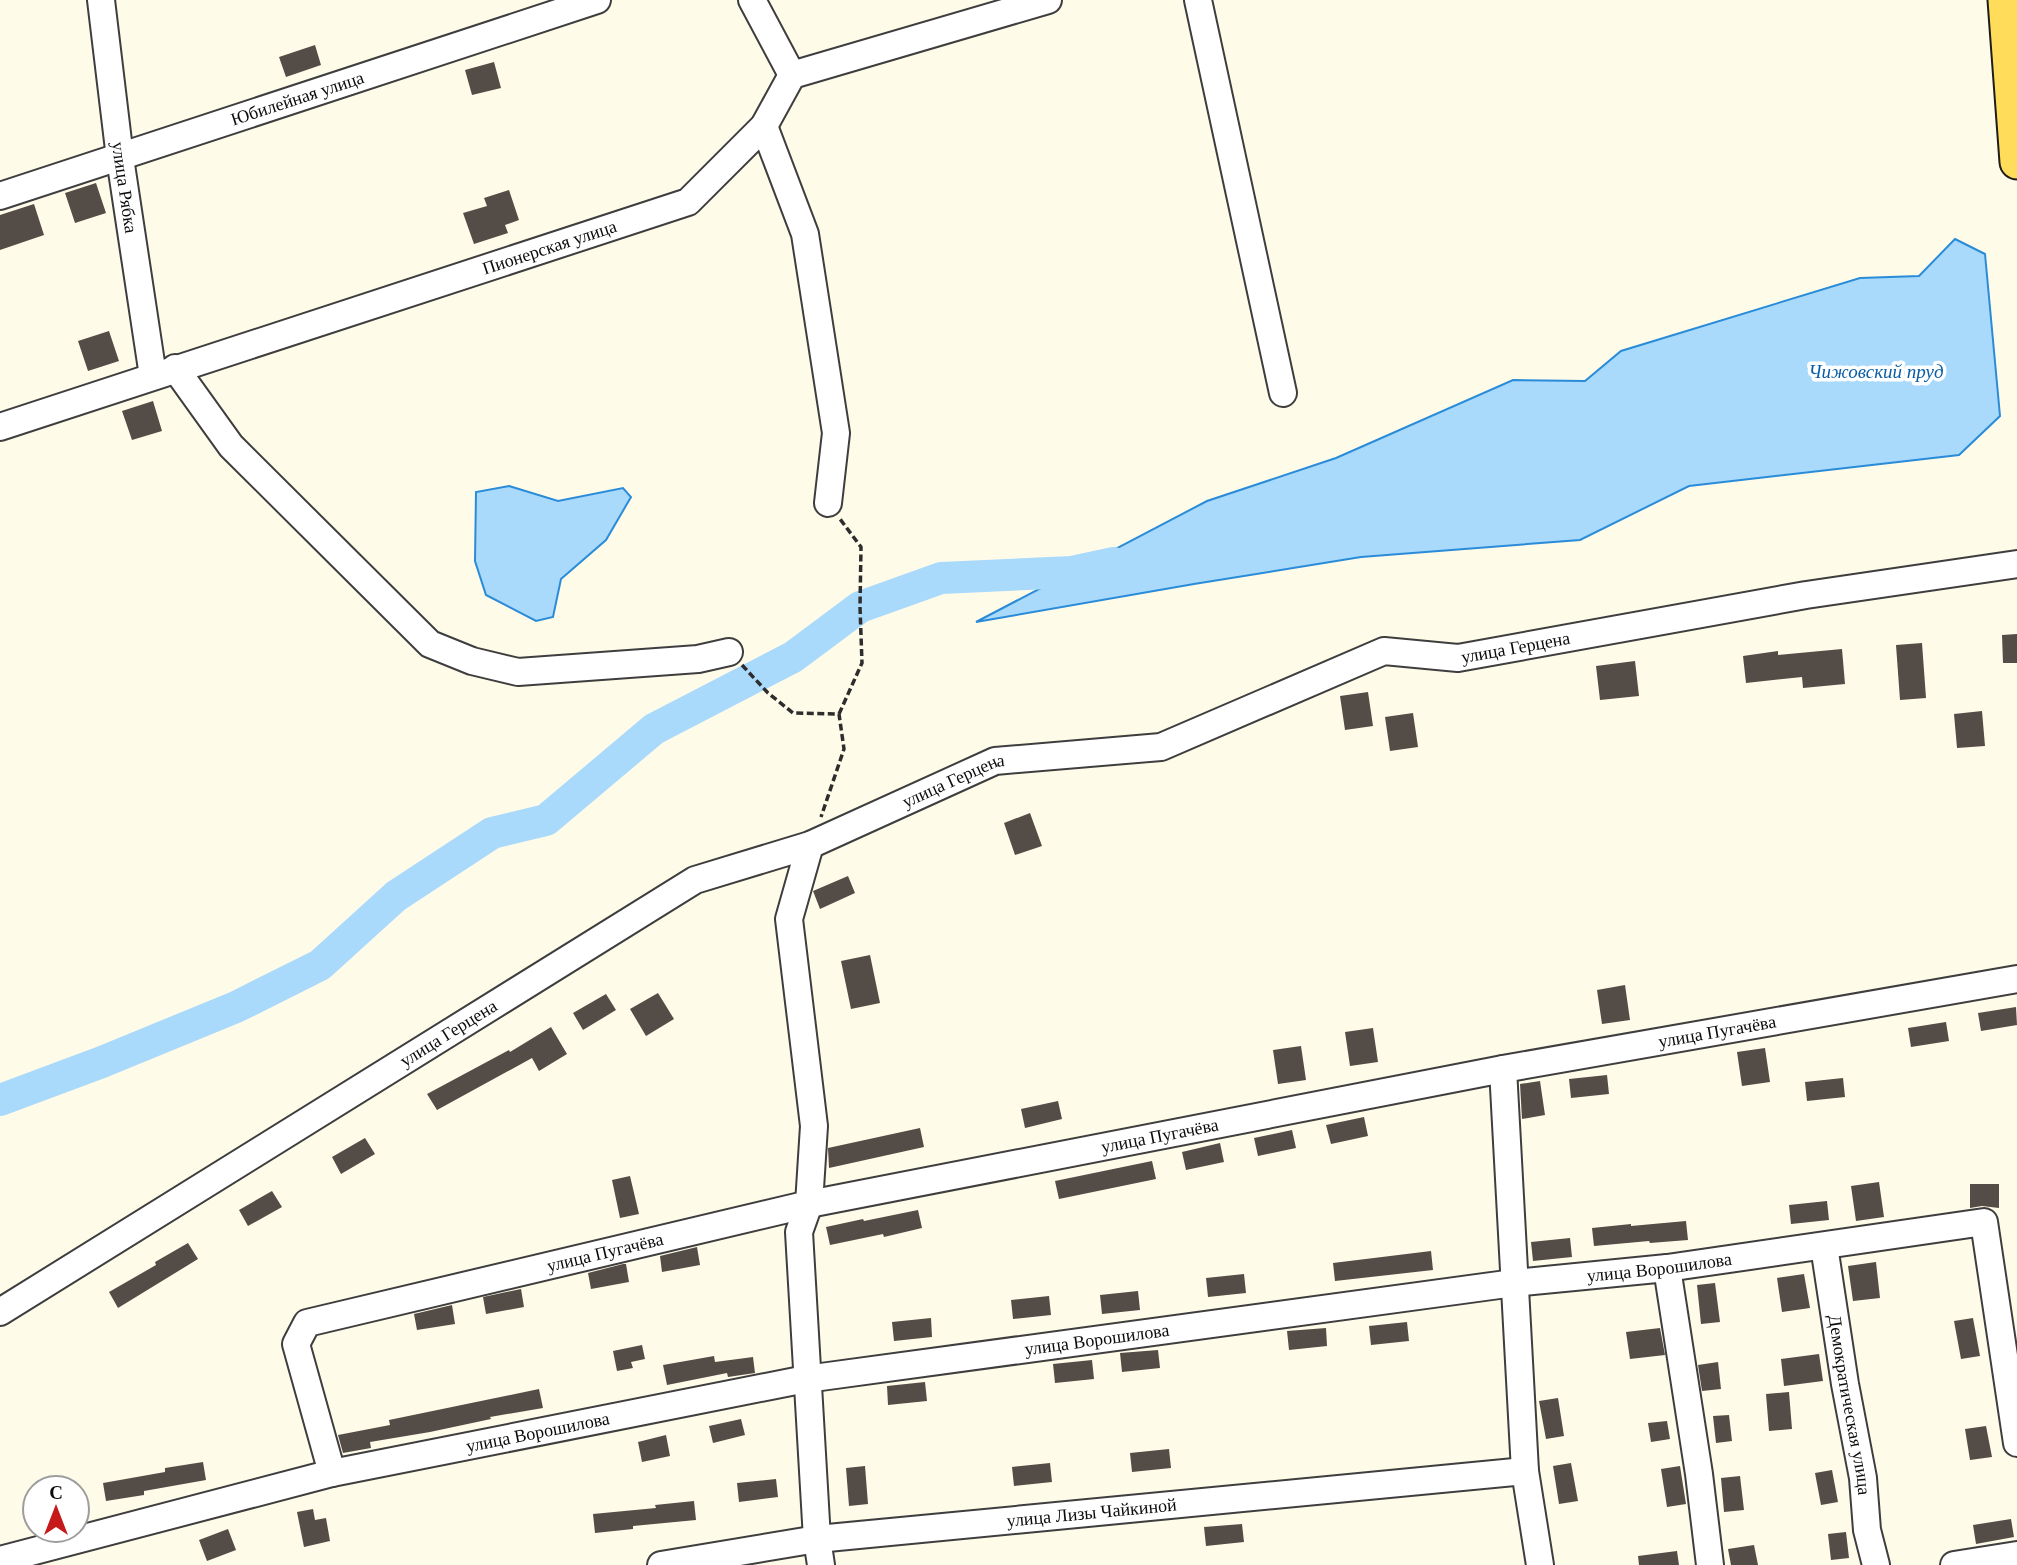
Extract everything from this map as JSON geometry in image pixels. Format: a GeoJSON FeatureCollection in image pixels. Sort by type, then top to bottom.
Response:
{"type":"FeatureCollection","features":[{"type":"Feature","properties":{"kind":"main road"},"geometry":{"type":"LineString","coordinates":[[2005,0],[2017,162]]}},
{"type":"Feature","properties":{"kind":"street","name":"улица Рябка"},"geometry":{"type":"LineString","coordinates":[[102,0],[120,158],[164,372]]}},
{"type":"Feature","properties":{"kind":"street","name":"Юбилейная улица"},"geometry":{"type":"LineString","coordinates":[[0,197],[597,0]]}},
{"type":"Feature","properties":{"kind":"street"},"geometry":{"type":"LineString","coordinates":[[752,0],[792,75],[1048,0]]}},
{"type":"Feature","properties":{"kind":"street"},"geometry":{"type":"LineString","coordinates":[[1198,0],[1283,393]]}},
{"type":"Feature","properties":{"kind":"street","name":"Пионерская улица"},"geometry":{"type":"LineString","coordinates":[[0,427],[688,202],[764,126],[792,75]]}},
{"type":"Feature","properties":{"kind":"street"},"geometry":{"type":"LineString","coordinates":[[764,126],[805,234],[836,433],[828,503]]}},
{"type":"Feature","properties":{"kind":"street"},"geometry":{"type":"LineString","coordinates":[[164,372],[230,446],[430,644],[472,661],[518,672],[698,659],[729,652]]}},
{"type":"Feature","properties":{"kind":"street","name":"улица Герцена"},"geometry":{"type":"LineString","coordinates":[[0,1312],[695,880],[810,845],[995,761],[1161,747],[1384,652],[1458,657],[1806,595],[2017,564]]}},
{"type":"Feature","properties":{"kind":"street"},"geometry":{"type":"LineString","coordinates":[[810,845],[789,919],[814,1126],[809,1204],[799,1232],[806,1379],[821,1565]]}},
{"type":"Feature","properties":{"kind":"street","name":"улица Пугачёва"},"geometry":{"type":"LineString","coordinates":[[332,1473],[296,1344],[307,1323],[809,1204],[1503,1069],[2017,979]]}},
{"type":"Feature","properties":{"kind":"street"},"geometry":{"type":"LineString","coordinates":[[1503,1069],[1525,1471],[1539,1565]]}},
{"type":"Feature","properties":{"kind":"street","name":"улица Ворошилова"},"geometry":{"type":"LineString","coordinates":[[0,1560],[332,1473],[806,1379],[1514,1283],[1667,1268],[1984,1222],[2017,1443]]}},
{"type":"Feature","properties":{"kind":"street","name":"Демократическая улица"},"geometry":{"type":"LineString","coordinates":[[1824,1246],[1845,1384],[1863,1478],[1867,1530],[1876,1565]]}},
{"type":"Feature","properties":{"kind":"street"},"geometry":{"type":"LineString","coordinates":[[1667,1268],[1699,1474],[1710,1565]]}},
{"type":"Feature","properties":{"kind":"street","name":"улица Лизы Чайкиной"},"geometry":{"type":"LineString","coordinates":[[661,1565],[817,1539],[1525,1471]]}},
{"type":"Feature","properties":{"kind":"street"},"geometry":{"type":"LineString","coordinates":[[1954,1565],[2017,1555]]}},
{"type":"Feature","properties":{"kind":"path"},"geometry":{"type":"LineString","coordinates":[[810,845],[844,749],[839,714],[862,663],[861,547],[828,503]]}},
{"type":"Feature","properties":{"kind":"path"},"geometry":{"type":"LineString","coordinates":[[729,652],[768,693],[793,713],[839,714]]}},
{"type":"Feature","properties":{"kind":"water","name":"Чижовский пруд"},"geometry":{"type":"Polygon","coordinates":[[[1955,239],[1985,254],[2000,416],[1959,455],[1689,486],[1580,540],[1361,557],[976,622],[1207,501],[1336,458],[1513,380],[1585,381],[1621,351],[1860,278],[1919,276],[1955,239]]]}},
{"type":"Feature","properties":{"kind":"water"},"geometry":{"type":"Polygon","coordinates":[[[509,486],[558,501],[623,488],[631,497],[606,540],[561,579],[553,617],[536,621],[486,595],[475,561],[476,492],[509,486]]]}},
{"type":"Feature","properties":{"kind":"building"},"geometry":{"type":"Polygon","coordinates":[[[315,45],[321,65],[286,77],[279,57],[315,45]]]}},
{"type":"Feature","properties":{"kind":"building"},"geometry":{"type":"Polygon","coordinates":[[[494,62],[501,88],[472,95],[465,70],[494,62]]]}},
{"type":"Feature","properties":{"kind":"building"},"geometry":{"type":"Polygon","coordinates":[[[96,183],[106,213],[75,223],[65,193],[96,183]]]}},
{"type":"Feature","properties":{"kind":"building"},"geometry":{"type":"Polygon","coordinates":[[[509,190],[519,220],[505,225],[508,233],[474,244],[463,213],[487,206],[484,198],[509,190]]]}},
{"type":"Feature","properties":{"kind":"building"},"geometry":{"type":"Polygon","coordinates":[[[34,204],[44,235],[0,250],[0,215],[34,204]]]}},
{"type":"Feature","properties":{"kind":"building"},"geometry":{"type":"Polygon","coordinates":[[[109,331],[119,361],[88,371],[78,341],[109,331]]]}},
{"type":"Feature","properties":{"kind":"building"},"geometry":{"type":"Polygon","coordinates":[[[153,401],[162,431],[132,440],[122,411],[153,401]]]}},
{"type":"Feature","properties":{"kind":"building"},"geometry":{"type":"Polygon","coordinates":[[[2017,634],[2017,663],[2003,663],[2002,635],[2017,634]]]}},
{"type":"Feature","properties":{"kind":"building"},"geometry":{"type":"Polygon","coordinates":[[[1922,643],[1926,698],[1900,700],[1896,645],[1922,643]]]}},
{"type":"Feature","properties":{"kind":"building"},"geometry":{"type":"Polygon","coordinates":[[[1842,649],[1845,684],[1803,688],[1802,677],[1746,683],[1743,656],[1778,651],[1778,655],[1842,649]]]}},
{"type":"Feature","properties":{"kind":"building"},"geometry":{"type":"Polygon","coordinates":[[[1635,661],[1639,696],[1600,700],[1596,666],[1635,661]]]}},
{"type":"Feature","properties":{"kind":"building"},"geometry":{"type":"Polygon","coordinates":[[[1368,692],[1373,726],[1345,730],[1340,696],[1368,692]]]}},
{"type":"Feature","properties":{"kind":"building"},"geometry":{"type":"Polygon","coordinates":[[[1982,711],[1985,746],[1957,748],[1954,714],[1982,711]]]}},
{"type":"Feature","properties":{"kind":"building"},"geometry":{"type":"Polygon","coordinates":[[[1413,713],[1418,747],[1390,751],[1385,717],[1413,713]]]}},
{"type":"Feature","properties":{"kind":"building"},"geometry":{"type":"Polygon","coordinates":[[[1030,813],[1042,846],[1015,855],[1004,823],[1030,813]]]}},
{"type":"Feature","properties":{"kind":"building"},"geometry":{"type":"Polygon","coordinates":[[[848,876],[855,893],[820,909],[813,891],[848,876]]]}},
{"type":"Feature","properties":{"kind":"building"},"geometry":{"type":"Polygon","coordinates":[[[870,955],[880,1003],[851,1009],[841,961],[870,955]]]}},
{"type":"Feature","properties":{"kind":"building"},"geometry":{"type":"Polygon","coordinates":[[[1625,985],[1630,1020],[1602,1024],[1597,990],[1625,985]]]}},
{"type":"Feature","properties":{"kind":"building"},"geometry":{"type":"Polygon","coordinates":[[[658,993],[674,1019],[646,1036],[630,1009],[658,993]]]}},
{"type":"Feature","properties":{"kind":"building"},"geometry":{"type":"Polygon","coordinates":[[[606,994],[616,1010],[583,1030],[573,1013],[606,994]]]}},
{"type":"Feature","properties":{"kind":"building"},"geometry":{"type":"Polygon","coordinates":[[[2016,1007],[2017,1025],[1981,1031],[1978,1013],[2016,1007]]]}},
{"type":"Feature","properties":{"kind":"building"},"geometry":{"type":"Polygon","coordinates":[[[1946,1022],[1949,1041],[1911,1047],[1908,1028],[1946,1022]]]}},
{"type":"Feature","properties":{"kind":"building"},"geometry":{"type":"Polygon","coordinates":[[[551,1027],[567,1054],[539,1071],[532,1058],[437,1110],[427,1094],[509,1050],[510,1052],[551,1027]]]}},
{"type":"Feature","properties":{"kind":"building"},"geometry":{"type":"Polygon","coordinates":[[[1373,1028],[1378,1062],[1350,1066],[1345,1032],[1373,1028]]]}},
{"type":"Feature","properties":{"kind":"building"},"geometry":{"type":"Polygon","coordinates":[[[1301,1046],[1306,1080],[1278,1084],[1273,1050],[1301,1046]]]}},
{"type":"Feature","properties":{"kind":"building"},"geometry":{"type":"Polygon","coordinates":[[[1765,1048],[1770,1082],[1742,1086],[1737,1052],[1765,1048]]]}},
{"type":"Feature","properties":{"kind":"building"},"geometry":{"type":"Polygon","coordinates":[[[1607,1075],[1609,1094],[1571,1098],[1569,1079],[1607,1075]]]}},
{"type":"Feature","properties":{"kind":"building"},"geometry":{"type":"Polygon","coordinates":[[[1843,1078],[1845,1097],[1807,1101],[1805,1082],[1843,1078]]]}},
{"type":"Feature","properties":{"kind":"building"},"geometry":{"type":"Polygon","coordinates":[[[1540,1081],[1545,1115],[1522,1119],[1520,1084],[1540,1081]]]}},
{"type":"Feature","properties":{"kind":"building"},"geometry":{"type":"Polygon","coordinates":[[[1058,1101],[1062,1119],[1025,1128],[1021,1109],[1058,1101]]]}},
{"type":"Feature","properties":{"kind":"building"},"geometry":{"type":"Polygon","coordinates":[[[1364,1117],[1368,1136],[1331,1144],[1326,1125],[1364,1117]]]}},
{"type":"Feature","properties":{"kind":"building"},"geometry":{"type":"Polygon","coordinates":[[[920,1128],[924,1147],[829,1168],[828,1148],[920,1128]]]}},
{"type":"Feature","properties":{"kind":"building"},"geometry":{"type":"Polygon","coordinates":[[[1292,1130],[1296,1148],[1258,1156],[1254,1138],[1292,1130]]]}},
{"type":"Feature","properties":{"kind":"building"},"geometry":{"type":"Polygon","coordinates":[[[365,1138],[375,1154],[341,1174],[332,1157],[365,1138]]]}},
{"type":"Feature","properties":{"kind":"building"},"geometry":{"type":"Polygon","coordinates":[[[1220,1143],[1224,1162],[1186,1170],[1182,1152],[1220,1143]]]}},
{"type":"Feature","properties":{"kind":"building"},"geometry":{"type":"Polygon","coordinates":[[[1152,1161],[1156,1179],[1059,1199],[1055,1181],[1152,1161]]]}},
{"type":"Feature","properties":{"kind":"building"},"geometry":{"type":"Polygon","coordinates":[[[630,1176],[639,1214],[620,1218],[612,1180],[630,1176]]]}},
{"type":"Feature","properties":{"kind":"building"},"geometry":{"type":"Polygon","coordinates":[[[1879,1182],[1884,1217],[1856,1221],[1851,1186],[1879,1182]]]}},
{"type":"Feature","properties":{"kind":"building"},"geometry":{"type":"Polygon","coordinates":[[[1970,1184],[1999,1184],[1999,1208],[1970,1208],[1970,1184]]]}},
{"type":"Feature","properties":{"kind":"building"},"geometry":{"type":"Polygon","coordinates":[[[272,1191],[282,1207],[248,1226],[239,1210],[272,1191]]]}},
{"type":"Feature","properties":{"kind":"building"},"geometry":{"type":"Polygon","coordinates":[[[1827,1201],[1829,1220],[1791,1224],[1789,1205],[1827,1201]]]}},
{"type":"Feature","properties":{"kind":"building"},"geometry":{"type":"Polygon","coordinates":[[[918,1210],[922,1228],[830,1245],[826,1227],[918,1210]]]}},
{"type":"Feature","properties":{"kind":"building"},"geometry":{"type":"Polygon","coordinates":[[[1686,1221],[1688,1240],[1594,1246],[1592,1228],[1686,1221]]]}},
{"type":"Feature","properties":{"kind":"building"},"geometry":{"type":"Polygon","coordinates":[[[1570,1238],[1572,1257],[1533,1261],[1531,1242],[1570,1238]]]}},
{"type":"Feature","properties":{"kind":"building"},"geometry":{"type":"Polygon","coordinates":[[[188,1243],[198,1259],[118,1308],[109,1292],[188,1243]]]}},
{"type":"Feature","properties":{"kind":"building"},"geometry":{"type":"Polygon","coordinates":[[[697,1247],[700,1265],[662,1272],[660,1256],[697,1247]]]}},
{"type":"Feature","properties":{"kind":"building"},"geometry":{"type":"Polygon","coordinates":[[[1431,1251],[1433,1270],[1335,1281],[1333,1263],[1431,1251]]]}},
{"type":"Feature","properties":{"kind":"building"},"geometry":{"type":"Polygon","coordinates":[[[1876,1262],[1880,1298],[1853,1301],[1848,1266],[1876,1262]]]}},
{"type":"Feature","properties":{"kind":"building"},"geometry":{"type":"Polygon","coordinates":[[[626,1264],[629,1282],[591,1289],[588,1273],[626,1264]]]}},
{"type":"Feature","properties":{"kind":"building"},"geometry":{"type":"Polygon","coordinates":[[[1244,1274],[1246,1293],[1208,1297],[1206,1278],[1244,1274]]]}},
{"type":"Feature","properties":{"kind":"building"},"geometry":{"type":"Polygon","coordinates":[[[1804,1274],[1810,1308],[1782,1312],[1777,1278],[1804,1274]]]}},
{"type":"Feature","properties":{"kind":"building"},"geometry":{"type":"Polygon","coordinates":[[[1715,1283],[1720,1322],[1701,1324],[1697,1285],[1715,1283]]]}},
{"type":"Feature","properties":{"kind":"building"},"geometry":{"type":"Polygon","coordinates":[[[521,1289],[524,1307],[486,1314],[483,1297],[521,1289]]]}},
{"type":"Feature","properties":{"kind":"building"},"geometry":{"type":"Polygon","coordinates":[[[1138,1291],[1140,1310],[1102,1314],[1100,1295],[1138,1291]]]}},
{"type":"Feature","properties":{"kind":"building"},"geometry":{"type":"Polygon","coordinates":[[[1049,1296],[1051,1315],[1013,1319],[1011,1300],[1049,1296]]]}},
{"type":"Feature","properties":{"kind":"building"},"geometry":{"type":"Polygon","coordinates":[[[452,1305],[455,1324],[417,1330],[414,1314],[452,1305]]]}},
{"type":"Feature","properties":{"kind":"building"},"geometry":{"type":"Polygon","coordinates":[[[931,1318],[932,1337],[894,1341],[892,1322],[931,1318]]]}},
{"type":"Feature","properties":{"kind":"building"},"geometry":{"type":"Polygon","coordinates":[[[1973,1318],[1980,1356],[1961,1359],[1954,1321],[1973,1318]]]}},
{"type":"Feature","properties":{"kind":"building"},"geometry":{"type":"Polygon","coordinates":[[[1407,1322],[1409,1341],[1371,1345],[1369,1326],[1407,1322]]]}},
{"type":"Feature","properties":{"kind":"building"},"geometry":{"type":"Polygon","coordinates":[[[1326,1328],[1327,1346],[1289,1350],[1287,1331],[1326,1328]]]}},
{"type":"Feature","properties":{"kind":"building"},"geometry":{"type":"Polygon","coordinates":[[[1660,1328],[1665,1355],[1630,1359],[1626,1332],[1660,1328]]]}},
{"type":"Feature","properties":{"kind":"building"},"geometry":{"type":"Polygon","coordinates":[[[642,1345],[645,1359],[631,1362],[633,1368],[617,1371],[613,1351],[642,1345]]]}},
{"type":"Feature","properties":{"kind":"building"},"geometry":{"type":"Polygon","coordinates":[[[1158,1350],[1160,1368],[1122,1372],[1120,1353],[1158,1350]]]}},
{"type":"Feature","properties":{"kind":"building"},"geometry":{"type":"Polygon","coordinates":[[[1819,1354],[1823,1381],[1784,1386],[1781,1359],[1819,1354]]]}},
{"type":"Feature","properties":{"kind":"building"},"geometry":{"type":"Polygon","coordinates":[[[714,1356],[715,1362],[753,1357],[755,1373],[728,1377],[727,1373],[667,1385],[663,1365],[714,1356]]]}},
{"type":"Feature","properties":{"kind":"building"},"geometry":{"type":"Polygon","coordinates":[[[1092,1360],[1094,1379],[1055,1383],[1053,1364],[1092,1360]]]}},
{"type":"Feature","properties":{"kind":"building"},"geometry":{"type":"Polygon","coordinates":[[[1718,1362],[1721,1389],[1702,1391],[1698,1365],[1718,1362]]]}},
{"type":"Feature","properties":{"kind":"building"},"geometry":{"type":"Polygon","coordinates":[[[925,1382],[927,1401],[888,1405],[887,1386],[925,1382]]]}},
{"type":"Feature","properties":{"kind":"building"},"geometry":{"type":"Polygon","coordinates":[[[539,1389],[543,1408],[370,1442],[371,1448],[343,1453],[338,1435],[390,1425],[389,1420],[539,1389]]]}},
{"type":"Feature","properties":{"kind":"building"},"geometry":{"type":"Polygon","coordinates":[[[1789,1392],[1792,1429],[1769,1431],[1766,1394],[1789,1392]]]}},
{"type":"Feature","properties":{"kind":"building"},"geometry":{"type":"Polygon","coordinates":[[[1558,1398],[1564,1436],[1546,1439],[1539,1401],[1558,1398]]]}},
{"type":"Feature","properties":{"kind":"building"},"geometry":{"type":"Polygon","coordinates":[[[1729,1415],[1732,1441],[1716,1443],[1713,1416],[1729,1415]]]}},
{"type":"Feature","properties":{"kind":"building"},"geometry":{"type":"Polygon","coordinates":[[[741,1419],[745,1435],[713,1443],[709,1426],[741,1419]]]}},
{"type":"Feature","properties":{"kind":"building"},"geometry":{"type":"Polygon","coordinates":[[[1667,1421],[1670,1439],[1651,1442],[1648,1423],[1667,1421]]]}},
{"type":"Feature","properties":{"kind":"building"},"geometry":{"type":"Polygon","coordinates":[[[1986,1426],[1992,1457],[1970,1460],[1965,1429],[1986,1426]]]}},
{"type":"Feature","properties":{"kind":"building"},"geometry":{"type":"Polygon","coordinates":[[[666,1435],[670,1456],[642,1462],[638,1442],[666,1435]]]}},
{"type":"Feature","properties":{"kind":"building"},"geometry":{"type":"Polygon","coordinates":[[[1169,1449],[1171,1468],[1132,1472],[1130,1453],[1169,1449]]]}},
{"type":"Feature","properties":{"kind":"building"},"geometry":{"type":"Polygon","coordinates":[[[203,1462],[206,1480],[106,1501],[103,1483],[203,1462]]]}},
{"type":"Feature","properties":{"kind":"building"},"geometry":{"type":"Polygon","coordinates":[[[1050,1463],[1052,1482],[1014,1486],[1012,1467],[1050,1463]]]}},
{"type":"Feature","properties":{"kind":"building"},"geometry":{"type":"Polygon","coordinates":[[[1571,1463],[1578,1501],[1559,1504],[1553,1466],[1571,1463]]]}},
{"type":"Feature","properties":{"kind":"building"},"geometry":{"type":"Polygon","coordinates":[[[865,1466],[868,1504],[849,1506],[846,1468],[865,1466]]]}},
{"type":"Feature","properties":{"kind":"building"},"geometry":{"type":"Polygon","coordinates":[[[1680,1466],[1686,1504],[1667,1507],[1661,1469],[1680,1466]]]}},
{"type":"Feature","properties":{"kind":"building"},"geometry":{"type":"Polygon","coordinates":[[[1832,1470],[1838,1502],[1821,1505],[1815,1473],[1832,1470]]]}},
{"type":"Feature","properties":{"kind":"building"},"geometry":{"type":"Polygon","coordinates":[[[1740,1476],[1744,1510],[1724,1512],[1721,1478],[1740,1476]]]}},
{"type":"Feature","properties":{"kind":"building"},"geometry":{"type":"Polygon","coordinates":[[[776,1479],[778,1497],[739,1502],[737,1483],[776,1479]]]}},
{"type":"Feature","properties":{"kind":"building"},"geometry":{"type":"Polygon","coordinates":[[[694,1501],[696,1520],[595,1533],[593,1514],[694,1501]]]}},
{"type":"Feature","properties":{"kind":"building"},"geometry":{"type":"Polygon","coordinates":[[[313,1509],[315,1520],[326,1518],[330,1541],[304,1547],[297,1512],[313,1509]]]}},
{"type":"Feature","properties":{"kind":"building"},"geometry":{"type":"Polygon","coordinates":[[[2011,1519],[2014,1537],[1976,1544],[1973,1525],[2011,1519]]]}},
{"type":"Feature","properties":{"kind":"building"},"geometry":{"type":"Polygon","coordinates":[[[1242,1524],[1244,1542],[1206,1546],[1204,1527],[1242,1524]]]}},
{"type":"Feature","properties":{"kind":"building"},"geometry":{"type":"Polygon","coordinates":[[[228,1529],[236,1550],[207,1561],[199,1540],[228,1529]]]}},
{"type":"Feature","properties":{"kind":"building"},"geometry":{"type":"Polygon","coordinates":[[[1846,1532],[1849,1558],[1831,1560],[1828,1534],[1846,1532]]]}},
{"type":"Feature","properties":{"kind":"building"},"geometry":{"type":"Polygon","coordinates":[[[1754,1545],[1758,1565],[1731,1565],[1728,1549],[1754,1545]]]}},
{"type":"Feature","properties":{"kind":"building"},"geometry":{"type":"Polygon","coordinates":[[[1677,1551],[1679,1565],[1639,1565],[1638,1556],[1677,1551]]]}},
{"type":"Feature","properties":{"kind":"waterway"},"geometry":{"type":"LineString","coordinates":[[0,1100],[236,1007],[320,965],[396,896],[492,833],[546,820],[654,729],[793,657],[860,607],[941,578],[1072,572],[1114,563]]}}]}
